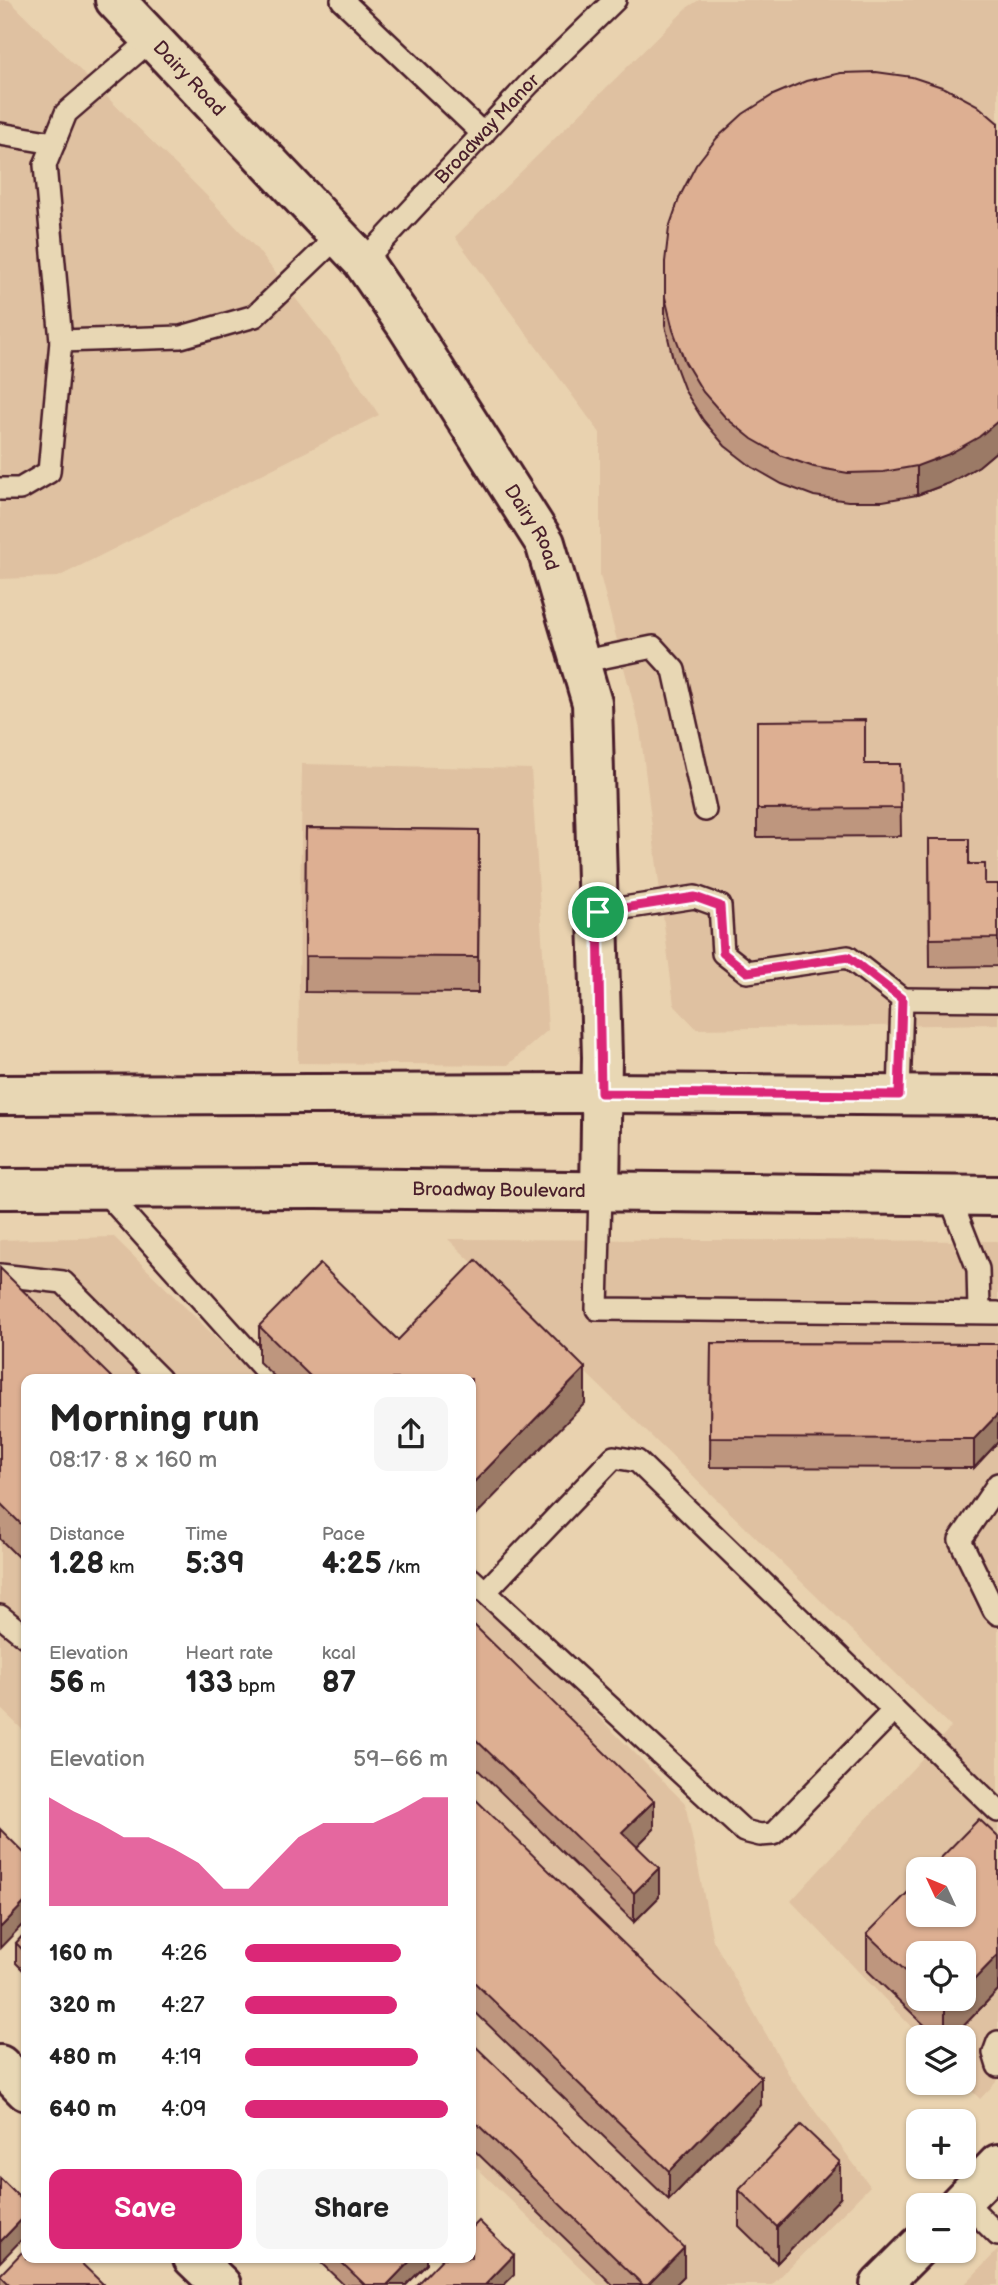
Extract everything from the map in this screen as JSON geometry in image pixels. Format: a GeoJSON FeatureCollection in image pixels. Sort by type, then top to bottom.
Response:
{"type":"FeatureCollection","features":[{"type":"Feature","properties":{"kind":"main road","name":"Dairy Road"},"geometry":{"type":"LineString","coordinates":[[115,0],[351,249],[407,326],[545,543],[592,702],[601,1093],[600,1192]]}},
{"type":"Feature","properties":{"kind":"main road"},"geometry":{"type":"LineString","coordinates":[[0,1095],[601,1093],[998,1096]]}},
{"type":"Feature","properties":{"kind":"main road","name":"Broadway Boulevard"},"geometry":{"type":"LineString","coordinates":[[0,1189],[317,1188],[998,1196]]}},
{"type":"Feature","properties":{"kind":"main road"},"geometry":{"type":"LineString","coordinates":[[0,2065],[21,2086]]}},
{"type":"Feature","properties":{"kind":"main road"},"geometry":{"type":"LineString","coordinates":[[970,2193],[998,2164]]}},
{"type":"Feature","properties":{"kind":"main road"},"geometry":{"type":"LineString","coordinates":[[880,2285],[906,2259]]}},
{"type":"Feature","properties":{"kind":"main road"},"geometry":{"type":"LineString","coordinates":[[198,2263],[221,2285]]}},
{"type":"Feature","properties":{"kind":"lane"},"geometry":{"type":"LineString","coordinates":[[342,0],[483,134]]}},
{"type":"Feature","properties":{"kind":"lane","name":"Broadway Manor"},"geometry":{"type":"LineString","coordinates":[[61,341],[181,337],[255,316],[351,249],[483,134],[529,84],[615,0]]}},
{"type":"Feature","properties":{"kind":"lane"},"geometry":{"type":"LineString","coordinates":[[0,489],[20,489],[49,472],[61,341],[45,165],[66,113],[153,38]]}},
{"type":"Feature","properties":{"kind":"lane"},"geometry":{"type":"LineString","coordinates":[[0,134],[54,143]]}},
{"type":"Feature","properties":{"kind":"lane"},"geometry":{"type":"LineString","coordinates":[[580,662],[653,647],[674,670],[705,810]]}},
{"type":"Feature","properties":{"kind":"lane"},"geometry":{"type":"LineString","coordinates":[[598,912],[695,897],[720,906],[723,953],[747,972],[848,957],[902,999],[998,1000]]}},
{"type":"Feature","properties":{"kind":"lane"},"geometry":{"type":"LineString","coordinates":[[899,1095],[902,999]]}},
{"type":"Feature","properties":{"kind":"lane"},"geometry":{"type":"LineString","coordinates":[[102,1189],[268,1374]]}},
{"type":"Feature","properties":{"kind":"lane"},"geometry":{"type":"LineString","coordinates":[[600,1192],[597,1309],[989,1312],[978,1269],[949,1195]]}},
{"type":"Feature","properties":{"kind":"lane"},"geometry":{"type":"LineString","coordinates":[[0,1275],[63,1282],[155,1374]]}},
{"type":"Feature","properties":{"kind":"lane"},"geometry":{"type":"LineString","coordinates":[[894,1710],[774,1834],[760,1835],[744,1831],[478,1585],[614,1457],[637,1461],[894,1710],[998,1811]]}},
{"type":"Feature","properties":{"kind":"lane"},"geometry":{"type":"LineString","coordinates":[[998,1484],[960,1540],[998,1614]]}},
{"type":"Feature","properties":{"kind":"lane"},"geometry":{"type":"LineString","coordinates":[[0,1616],[21,1633]]}},
{"type":"Feature","properties":{"kind":"lane"},"geometry":{"type":"LineString","coordinates":[[998,2042],[994,2053],[998,2066]]}},
{"type":"Feature","properties":{"kind":"lane"},"geometry":{"type":"LineString","coordinates":[[976,2215],[998,2235]]}},
{"type":"Feature","properties":{"kind":"shaded area"},"geometry":{"type":"Polygon","coordinates":[[[0,0],[9,0],[256,248],[339,354],[379,415],[58,577],[0,579],[0,0]]]}},
{"type":"Feature","properties":{"kind":"shaded area"},"geometry":{"type":"Polygon","coordinates":[[[699,0],[998,0],[998,1024],[697,1029],[674,1005],[640,729],[600,575],[600,433],[455,237],[688,7],[699,0]]]}},
{"type":"Feature","properties":{"kind":"shaded area"},"geometry":{"type":"Polygon","coordinates":[[[302,764],[531,769],[548,1030],[508,1065],[298,1063],[302,764]]]}},
{"type":"Feature","properties":{"kind":"shaded area"},"geometry":{"type":"Polygon","coordinates":[[[114,1237],[253,1374],[21,1374],[21,1728],[0,1708],[0,1240],[114,1237]]]}},
{"type":"Feature","properties":{"kind":"shaded area"},"geometry":{"type":"Polygon","coordinates":[[[448,1239],[998,1241],[998,2080],[980,2099],[976,2095],[976,2025],[910,2025],[791,1901],[951,1727],[448,1239]]]}},
{"type":"Feature","properties":{"kind":"shaded area"},"geometry":{"type":"Polygon","coordinates":[[[476,1595],[685,1803],[713,1940],[792,2080],[870,2186],[772,2285],[598,2285],[476,2167],[476,1595]]]}},
{"type":"Feature","properties":{"kind":"shaded area"},"geometry":{"type":"Polygon","coordinates":[[[998,2250],[998,2285],[964,2285],[998,2250]]]}},
{"type":"Feature","properties":{"kind":"building"},"geometry":{"type":"Polygon","coordinates":[[[876,72],[912,77],[945,88],[977,105],[998,123],[998,421],[979,437],[949,454],[917,466],[883,472],[848,473],[814,467],[782,456],[752,439],[725,417],[703,392],[685,362],[673,330],[665,297],[665,262],[669,228],[680,196],[696,165],[717,138],[743,114],[773,95],[806,81],[841,73],[876,72]]]}},
{"type":"Feature","properties":{"kind":"building"},"geometry":{"type":"Polygon","coordinates":[[[865,720],[865,764],[900,764],[901,808],[757,809],[757,721],[865,720]]]}},
{"type":"Feature","properties":{"kind":"building"},"geometry":{"type":"Polygon","coordinates":[[[306,828],[479,830],[478,957],[305,956],[306,828]]]}},
{"type":"Feature","properties":{"kind":"building"},"geometry":{"type":"Polygon","coordinates":[[[929,839],[969,839],[969,864],[985,864],[985,884],[998,884],[998,938],[930,939],[929,839]]]}},
{"type":"Feature","properties":{"kind":"building"},"geometry":{"type":"Polygon","coordinates":[[[476,1260],[585,1368],[476,1480],[476,1374],[308,1374],[259,1326],[320,1264],[398,1340],[476,1260]]]}},
{"type":"Feature","properties":{"kind":"building"},"geometry":{"type":"Polygon","coordinates":[[[0,1268],[108,1374],[21,1374],[21,1524],[0,1503],[0,1268]]]}},
{"type":"Feature","properties":{"kind":"building"},"geometry":{"type":"Polygon","coordinates":[[[711,1343],[998,1344],[998,1414],[974,1439],[710,1438],[711,1343]]]}},
{"type":"Feature","properties":{"kind":"building"},"geometry":{"type":"Polygon","coordinates":[[[476,1627],[654,1801],[622,1832],[659,1868],[634,1893],[476,1740],[476,1627]]]}},
{"type":"Feature","properties":{"kind":"building"},"geometry":{"type":"Polygon","coordinates":[[[476,1800],[761,2077],[669,2171],[476,1984],[476,1800]]]}},
{"type":"Feature","properties":{"kind":"building"},"geometry":{"type":"Polygon","coordinates":[[[979,1819],[998,1837],[998,1955],[976,1978],[976,1941],[906,1941],[906,1972],[867,1934],[906,1894],[906,1927],[976,1927],[976,1857],[942,1857],[979,1819]]]}},
{"type":"Feature","properties":{"kind":"building"},"geometry":{"type":"Polygon","coordinates":[[[0,1829],[21,1850],[21,1906],[0,1928],[0,1829]]]}},
{"type":"Feature","properties":{"kind":"building"},"geometry":{"type":"Polygon","coordinates":[[[476,2047],[684,2248],[648,2285],[643,2285],[476,2123],[476,2047]]]}},
{"type":"Feature","properties":{"kind":"building"},"geometry":{"type":"Polygon","coordinates":[[[801,2125],[840,2162],[777,2227],[739,2190],[801,2125]]]}},
{"type":"Feature","properties":{"kind":"building"},"geometry":{"type":"Polygon","coordinates":[[[0,2178],[21,2199],[21,2220],[0,2242],[0,2178]]]}},
{"type":"Feature","properties":{"kind":"building"},"geometry":{"type":"Polygon","coordinates":[[[479,2221],[514,2255],[485,2285],[417,2285],[438,2263],[476,2263],[476,2224],[479,2221]]]}},
{"type":"Feature","properties":{"kind":"building"},"geometry":{"type":"Polygon","coordinates":[[[21,2253],[21,2263],[81,2263],[103,2284],[10,2285],[0,2275],[21,2253]]]}},
{"type":"Feature","properties":{"kind":"building"},"geometry":{"type":"Polygon","coordinates":[[[342,2263],[408,2263],[387,2285],[365,2285],[342,2263]]]}},
{"type":"Feature","properties":{"kind":"route"},"geometry":{"type":"LineString","coordinates":[[695,897],[720,906],[723,953],[747,972],[848,957],[902,999],[899,1095],[601,1093],[598,912],[695,897]]}}]}
